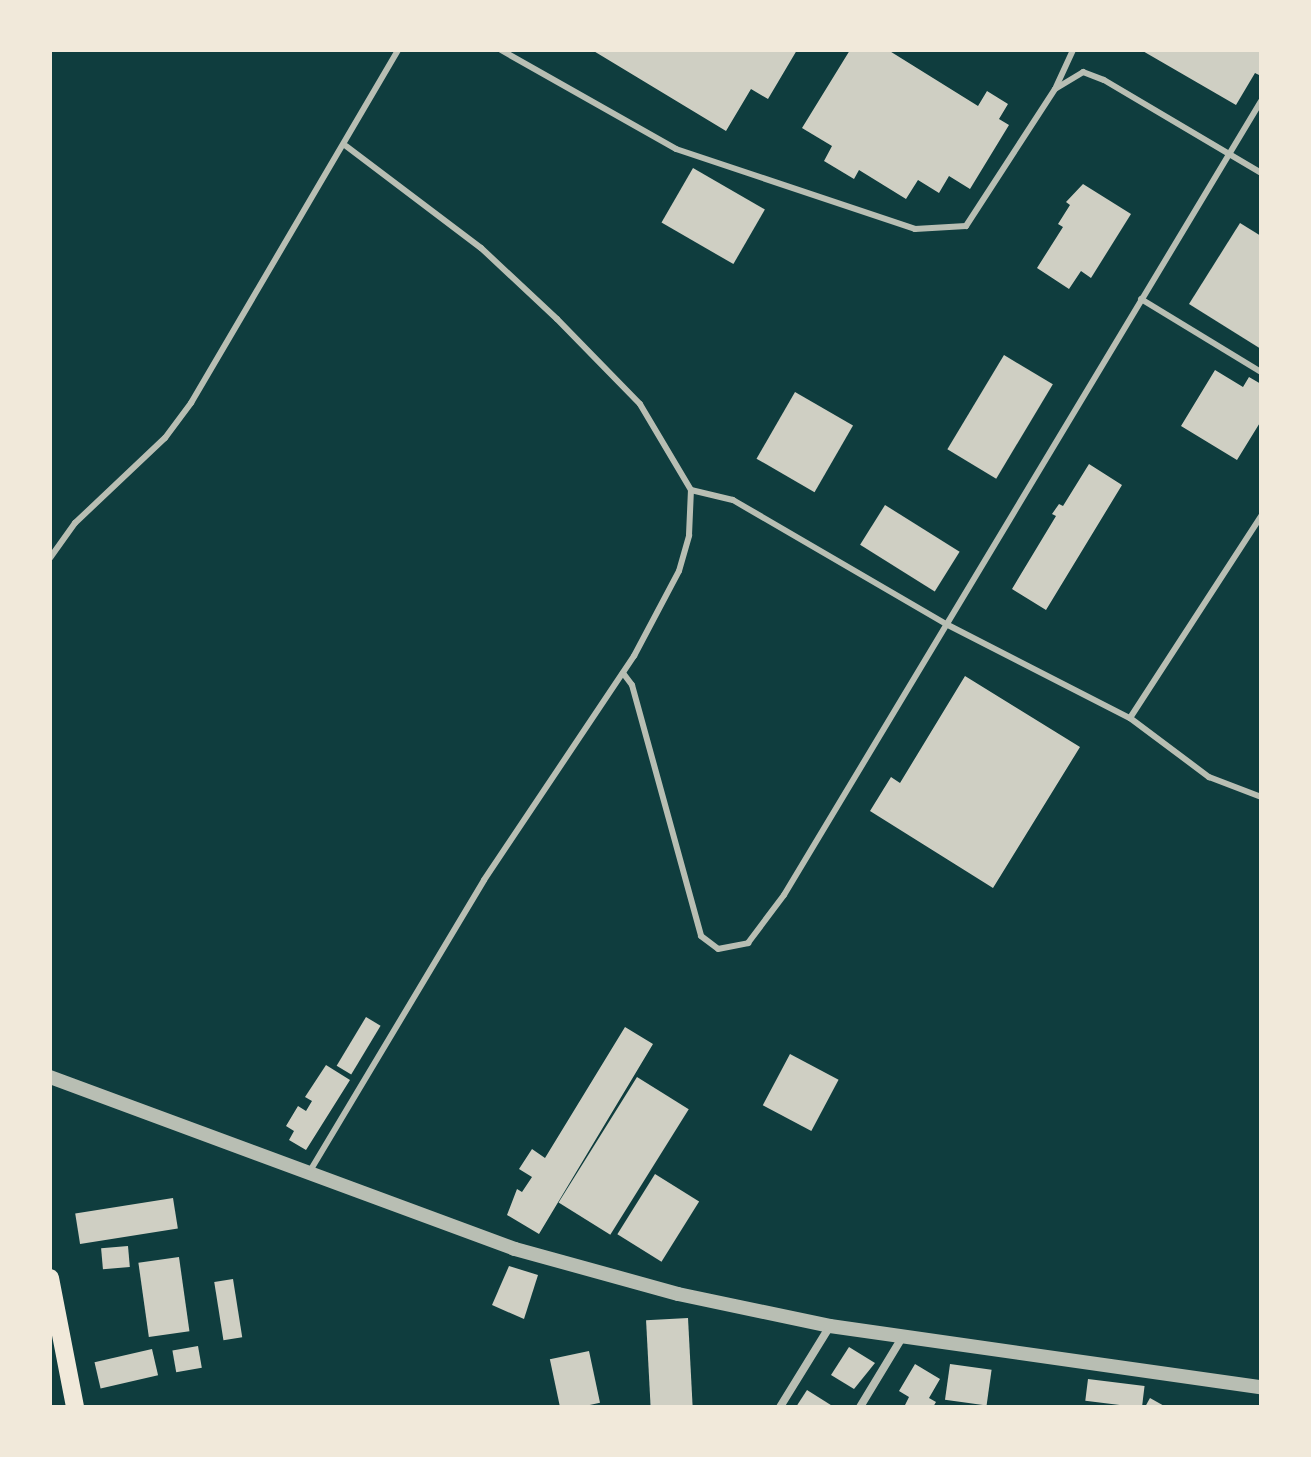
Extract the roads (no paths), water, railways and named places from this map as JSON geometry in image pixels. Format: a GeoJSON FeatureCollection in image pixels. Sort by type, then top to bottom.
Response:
{"type":"FeatureCollection","features":[{"type":"Feature","properties":{"kind":"highway"},"geometry":{"type":"LineString","coordinates":[[50,1278],[75,1407]]}},
{"type":"Feature","properties":{"kind":"street"},"geometry":{"type":"LineString","coordinates":[[50,1077],[515,1249],[678,1294],[830,1326],[1261,1387]]}},
{"type":"Feature","properties":{"kind":"street"},"geometry":{"type":"LineString","coordinates":[[780,1407],[830,1326]]}},
{"type":"Feature","properties":{"kind":"street"},"geometry":{"type":"LineString","coordinates":[[860,1407],[903,1336]]}},
{"type":"Feature","properties":{"kind":"lane"},"geometry":{"type":"LineString","coordinates":[[50,558],[75,523],[165,438],[191,403],[346,146],[398,50]]}},
{"type":"Feature","properties":{"kind":"lane"},"geometry":{"type":"LineString","coordinates":[[501,50],[676,149],[915,229],[966,226],[1055,89],[1073,50]]}},
{"type":"Feature","properties":{"kind":"lane"},"geometry":{"type":"LineString","coordinates":[[1055,89],[1083,72],[1104,80],[1227,156],[1261,173]]}},
{"type":"Feature","properties":{"kind":"lane"},"geometry":{"type":"LineString","coordinates":[[623,673],[632,685],[701,936],[718,949],[748,943],[759,933],[1261,101]]}},
{"type":"Feature","properties":{"kind":"lane"},"geometry":{"type":"LineString","coordinates":[[310,1171],[484,880],[623,673],[679,571],[689,535],[691,490],[640,404],[557,319],[481,248],[346,146]]}},
{"type":"Feature","properties":{"kind":"lane"},"geometry":{"type":"LineString","coordinates":[[1141,299],[1261,372]]}},
{"type":"Feature","properties":{"kind":"lane"},"geometry":{"type":"LineString","coordinates":[[691,490],[733,500],[946,624],[1130,718],[1209,777],[1261,797]]}},
{"type":"Feature","properties":{"kind":"lane"},"geometry":{"type":"LineString","coordinates":[[1130,718],[1261,516]]}}]}
